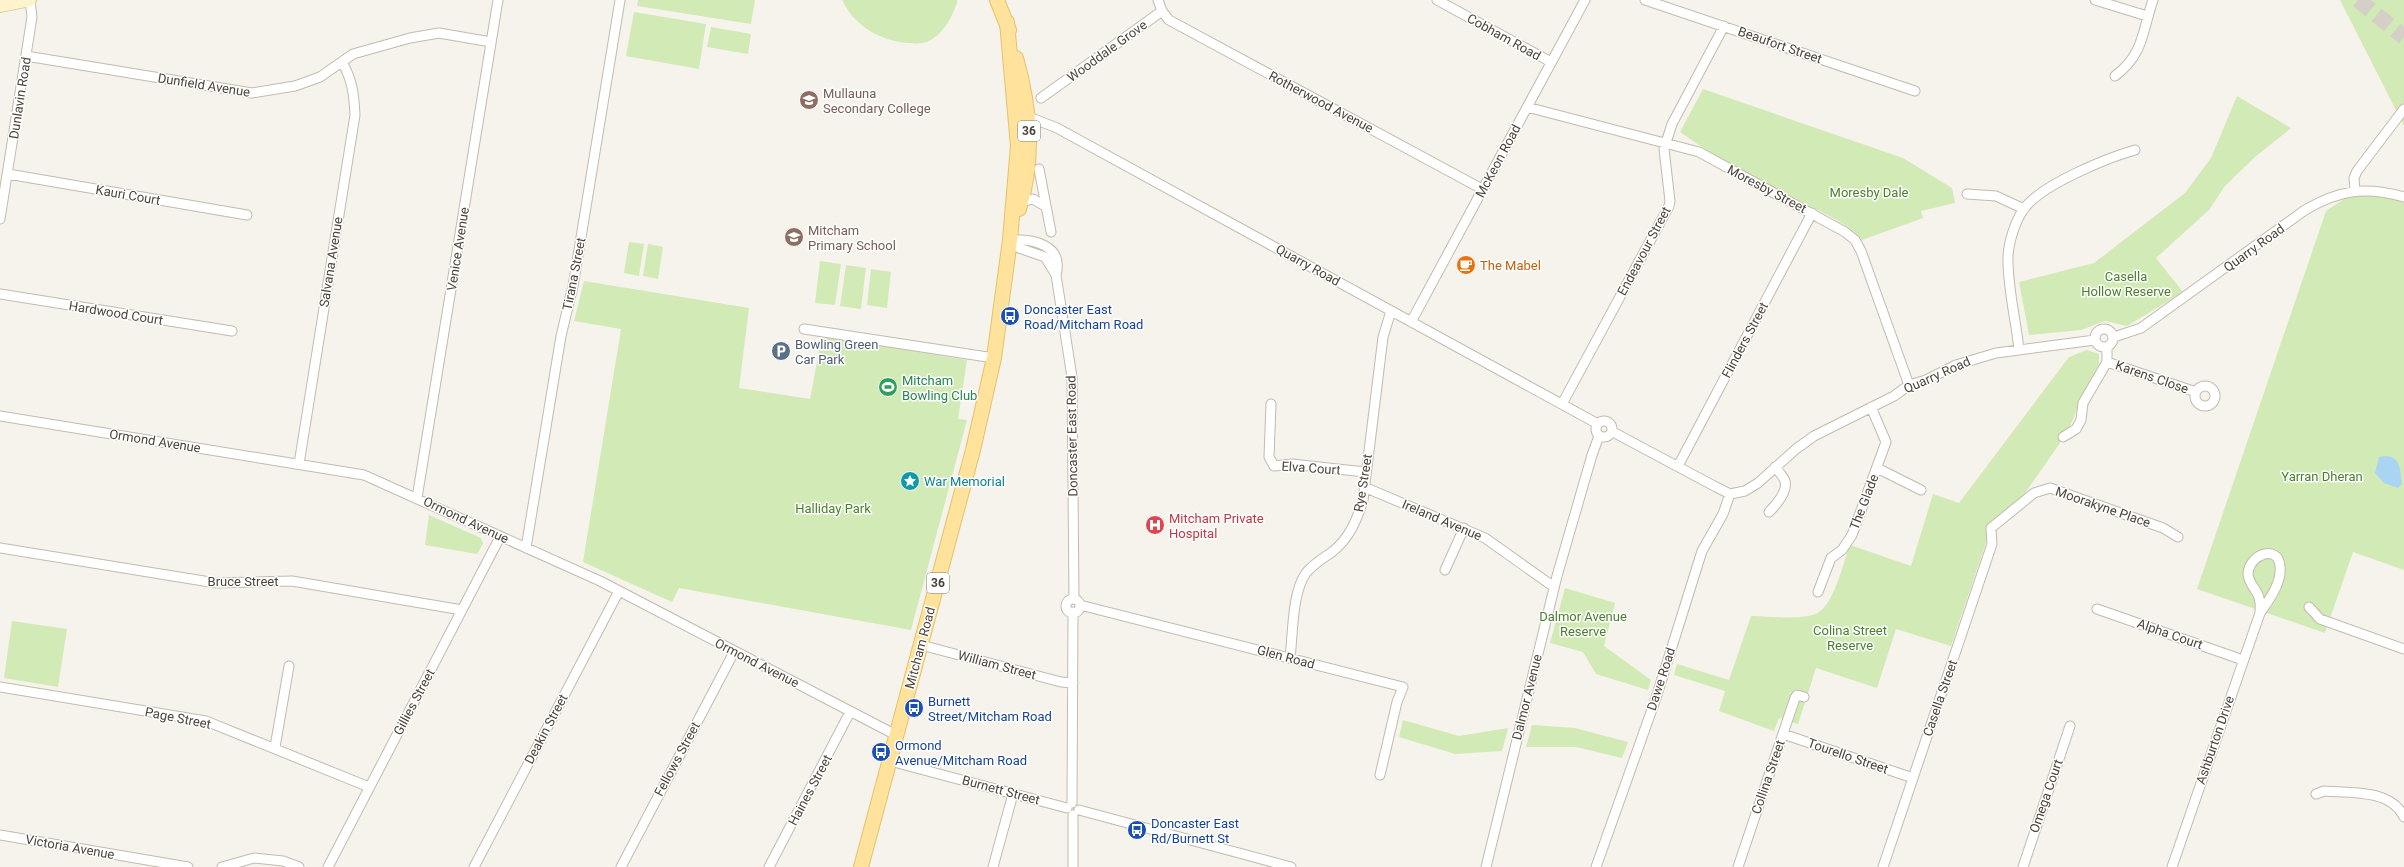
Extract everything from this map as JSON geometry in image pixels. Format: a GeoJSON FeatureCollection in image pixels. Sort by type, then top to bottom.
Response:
{"type":"FeatureCollection","features":[{"type":"Feature","properties":{"kind":"main road"},"geometry":{"type":"LineString","coordinates":[[0,6],[30,0]]}},
{"type":"Feature","properties":{"kind":"main road","name":"Mitcham Road"},"geometry":{"type":"LineString","coordinates":[[997,0],[1007,22],[1029,159],[1021,202],[1010,240]]}},
{"type":"Feature","properties":{"kind":"main road","name":"Mitcham Road"},"geometry":{"type":"LineString","coordinates":[[861,867],[973,450],[994,358],[1010,240],[1022,117]]}},
{"type":"Feature","properties":{"kind":"street","name":"Dunlavin Road"},"geometry":{"type":"LineString","coordinates":[[0,219],[32,17],[30,0]]}},
{"type":"Feature","properties":{"kind":"street","name":"Venice Avenue"},"geometry":{"type":"LineString","coordinates":[[417,498],[498,0]]}},
{"type":"Feature","properties":{"kind":"street","name":"Tirana Street"},"geometry":{"type":"LineString","coordinates":[[526,548],[561,336],[575,274],[620,0]]}},
{"type":"Feature","properties":{"kind":"street"},"geometry":{"type":"LineString","coordinates":[[1158,0],[1162,11]]}},
{"type":"Feature","properties":{"kind":"street","name":"Cobham Road"},"geometry":{"type":"LineString","coordinates":[[1437,0],[1551,62]]}},
{"type":"Feature","properties":{"kind":"street","name":"McKeon Road"},"geometry":{"type":"LineString","coordinates":[[1411,322],[1585,0]]}},
{"type":"Feature","properties":{"kind":"street","name":"Beaufort Street"},"geometry":{"type":"LineString","coordinates":[[1645,0],[1914,91]]}},
{"type":"Feature","properties":{"kind":"street"},"geometry":{"type":"LineString","coordinates":[[2095,0],[2147,16]]}},
{"type":"Feature","properties":{"kind":"street"},"geometry":{"type":"LineString","coordinates":[[2115,76],[2128,66],[2139,50],[2147,16],[2153,0]]}},
{"type":"Feature","properties":{"kind":"street","name":"Wooddale Grove"},"geometry":{"type":"LineString","coordinates":[[1041,98],[1162,11]]}},
{"type":"Feature","properties":{"kind":"street","name":"Rotherwood Avenue"},"geometry":{"type":"LineString","coordinates":[[1162,11],[1169,20],[1482,189]]}},
{"type":"Feature","properties":{"kind":"street","name":"Endeavour Street"},"geometry":{"type":"LineString","coordinates":[[1562,404],[1669,206],[1670,201],[1664,157],[1672,124],[1724,26]]}},
{"type":"Feature","properties":{"kind":"street","name":"Dunfield Avenue"},"geometry":{"type":"LineString","coordinates":[[26,56],[252,93],[276,90],[301,84],[320,77],[353,54],[378,46],[439,34],[491,42]]}},
{"type":"Feature","properties":{"kind":"street","name":"Salvana Avenue"},"geometry":{"type":"LineString","coordinates":[[299,464],[355,114],[354,91],[349,75],[342,62]]}},
{"type":"Feature","properties":{"kind":"street","name":"Moresby Street"},"geometry":{"type":"LineString","coordinates":[[1527,107],[1699,152],[1845,232],[1855,240],[1861,251],[1909,385]]}},
{"type":"Feature","properties":{"kind":"street"},"geometry":{"type":"LineString","coordinates":[[2355,191],[2354,178],[2357,171],[2404,109]]}},
{"type":"Feature","properties":{"kind":"street","name":"Quarry Road"},"geometry":{"type":"LineString","coordinates":[[1022,117],[1068,134],[1598,424],[1603,421],[1608,422],[1612,426],[1613,432],[1730,494],[1745,491],[1758,483],[1775,467],[1814,436],[1894,396],[1909,385],[1926,380],[1972,359],[2019,350],[2095,340],[2098,332],[2103,329],[2111,332],[2114,338],[2141,328],[2305,210],[2326,198],[2355,191],[2386,192],[2404,197]]}},
{"type":"Feature","properties":{"kind":"street"},"geometry":{"type":"LineString","coordinates":[[2019,350],[2008,255],[2013,231],[2024,209],[2046,191],[2105,159],[2135,150]]}},
{"type":"Feature","properties":{"kind":"street"},"geometry":{"type":"LineString","coordinates":[[1039,169],[1051,232]]}},
{"type":"Feature","properties":{"kind":"street","name":"Kauri Court"},"geometry":{"type":"LineString","coordinates":[[8,174],[247,215]]}},
{"type":"Feature","properties":{"kind":"street"},"geometry":{"type":"LineString","coordinates":[[1967,194],[1996,196],[2024,209]]}},
{"type":"Feature","properties":{"kind":"street"},"geometry":{"type":"LineString","coordinates":[[1021,202],[1033,199],[1045,206]]}},
{"type":"Feature","properties":{"kind":"street","name":"Flinders Street"},"geometry":{"type":"LineString","coordinates":[[1678,466],[1812,213]]}},
{"type":"Feature","properties":{"kind":"street","name":"Doncaster East Road"},"geometry":{"type":"LineString","coordinates":[[1010,240],[1031,239],[1046,247],[1054,254],[1058,269],[1056,275],[1072,377],[1077,602]]}},
{"type":"Feature","properties":{"kind":"street","name":"Hardwood Court"},"geometry":{"type":"LineString","coordinates":[[0,294],[232,331]]}},
{"type":"Feature","properties":{"kind":"street","name":"Rye Street"},"geometry":{"type":"LineString","coordinates":[[1290,658],[1301,582],[1316,562],[1333,551],[1348,535],[1358,517],[1364,487],[1383,337],[1391,310]]}},
{"type":"Feature","properties":{"kind":"street"},"geometry":{"type":"LineString","coordinates":[[804,329],[994,358]]}},
{"type":"Feature","properties":{"kind":"street"},"geometry":{"type":"LineString","coordinates":[[2107,347],[2112,343],[2114,338]]}},
{"type":"Feature","properties":{"kind":"street"},"geometry":{"type":"LineString","coordinates":[[2095,340],[2099,345],[2107,347]]}},
{"type":"Feature","properties":{"kind":"street"},"geometry":{"type":"LineString","coordinates":[[2063,437],[2076,429],[2081,420],[2083,403],[2108,362],[2107,347]]}},
{"type":"Feature","properties":{"kind":"street","name":"Karens Close"},"geometry":{"type":"LineString","coordinates":[[2108,362],[2196,392]]}},
{"type":"Feature","properties":{"kind":"street","name":"Elva Court"},"geometry":{"type":"LineString","coordinates":[[1271,404],[1269,457],[1274,466],[1292,464],[1365,472]]}},
{"type":"Feature","properties":{"kind":"street","name":"The Glade"},"geometry":{"type":"LineString","coordinates":[[1818,592],[1831,558],[1842,550],[1852,535],[1886,442],[1871,407]]}},
{"type":"Feature","properties":{"kind":"street","name":"Ormond Avenue"},"geometry":{"type":"LineString","coordinates":[[0,416],[364,475],[619,591],[896,735]]}},
{"type":"Feature","properties":{"kind":"street"},"geometry":{"type":"LineString","coordinates":[[1598,424],[1596,429],[1599,436],[1607,437],[1613,432]]}},
{"type":"Feature","properties":{"kind":"street","name":"Dalmor Avenue"},"geometry":{"type":"LineString","coordinates":[[1486,867],[1554,587],[1592,455],[1599,436]]}},
{"type":"Feature","properties":{"kind":"street"},"geometry":{"type":"LineString","coordinates":[[1769,512],[1775,506],[1785,488],[1785,481],[1775,467]]}},
{"type":"Feature","properties":{"kind":"street"},"geometry":{"type":"LineString","coordinates":[[1877,468],[1921,490]]}},
{"type":"Feature","properties":{"kind":"street","name":"Ireland Avenue"},"geometry":{"type":"LineString","coordinates":[[1364,487],[1485,538],[1554,587]]}},
{"type":"Feature","properties":{"kind":"street","name":"Moorakyne Place"},"geometry":{"type":"LineString","coordinates":[[1991,528],[2034,493],[2050,488],[2163,528],[2178,537]]}},
{"type":"Feature","properties":{"kind":"street","name":"Dawe Road"},"geometry":{"type":"LineString","coordinates":[[1596,867],[1656,698],[1702,551],[1723,514],[1730,494]]}},
{"type":"Feature","properties":{"kind":"street"},"geometry":{"type":"LineString","coordinates":[[1445,570],[1464,528]]}},
{"type":"Feature","properties":{"kind":"street","name":"Casella Street"},"geometry":{"type":"LineString","coordinates":[[1883,867],[1992,544],[1991,528]]}},
{"type":"Feature","properties":{"kind":"street","name":"Gillies Street"},"geometry":{"type":"LineString","coordinates":[[328,867],[500,537]]}},
{"type":"Feature","properties":{"kind":"street","name":"Bruce Street"},"geometry":{"type":"LineString","coordinates":[[0,548],[216,583],[292,581],[462,610]]}},
{"type":"Feature","properties":{"kind":"street","name":"Ashburton Drive"},"geometry":{"type":"LineString","coordinates":[[2172,867],[2260,613],[2274,592],[2279,574],[2278,561],[2270,554],[2262,554],[2256,557],[2248,572],[2250,582],[2259,597],[2260,613]]}},
{"type":"Feature","properties":{"kind":"street","name":"Deakin Street"},"geometry":{"type":"LineString","coordinates":[[474,867],[619,591]]}},
{"type":"Feature","properties":{"kind":"street"},"geometry":{"type":"LineString","coordinates":[[1073,867],[1073,612],[1077,611],[1077,602]]}},
{"type":"Feature","properties":{"kind":"street","name":"Glen Road"},"geometry":{"type":"LineString","coordinates":[[1077,602],[1403,687],[1397,702],[1380,775]]}},
{"type":"Feature","properties":{"kind":"street"},"geometry":{"type":"LineString","coordinates":[[2308,606],[2320,619],[2404,648]]}},
{"type":"Feature","properties":{"kind":"street","name":"Alpha Court"},"geometry":{"type":"LineString","coordinates":[[2097,609],[2243,660]]}},
{"type":"Feature","properties":{"kind":"street","name":"William Street"},"geometry":{"type":"LineString","coordinates":[[921,645],[1061,682],[1073,683]]}},
{"type":"Feature","properties":{"kind":"street","name":"Fellows Street"},"geometry":{"type":"LineString","coordinates":[[621,867],[734,652]]}},
{"type":"Feature","properties":{"kind":"street"},"geometry":{"type":"LineString","coordinates":[[275,747],[289,666]]}},
{"type":"Feature","properties":{"kind":"street","name":"Page Street"},"geometry":{"type":"LineString","coordinates":[[0,687],[206,721],[275,747],[369,787]]}},
{"type":"Feature","properties":{"kind":"street","name":"Collina Street"},"geometry":{"type":"LineString","coordinates":[[1738,867],[1796,696],[1804,697]]}},
{"type":"Feature","properties":{"kind":"street","name":"Haines Street"},"geometry":{"type":"LineString","coordinates":[[769,867],[850,712]]}},
{"type":"Feature","properties":{"kind":"street","name":"Omega Court"},"geometry":{"type":"LineString","coordinates":[[2022,867],[2070,726]]}},
{"type":"Feature","properties":{"kind":"street","name":"Tourello Street"},"geometry":{"type":"LineString","coordinates":[[1783,734],[1913,778]]}},
{"type":"Feature","properties":{"kind":"street","name":"Burnett Street"},"geometry":{"type":"LineString","coordinates":[[890,761],[1291,867]]}},
{"type":"Feature","properties":{"kind":"street"},"geometry":{"type":"LineString","coordinates":[[2316,794],[2324,791],[2384,798],[2396,805],[2404,817]]}},
{"type":"Feature","properties":{"kind":"street"},"geometry":{"type":"LineString","coordinates":[[993,867],[1013,794]]}},
{"type":"Feature","properties":{"kind":"street","name":"Victoria Avenue"},"geometry":{"type":"LineString","coordinates":[[0,835],[188,867]]}},
{"type":"Feature","properties":{"kind":"street"},"geometry":{"type":"LineString","coordinates":[[222,867],[254,858],[283,861],[299,867]]}},
{"type":"Feature","properties":{"kind":"green space"},"geometry":{"type":"Polygon","coordinates":[[[638,0],[755,0],[751,24],[637,6],[638,0]]]}},
{"type":"Feature","properties":{"kind":"green space"},"geometry":{"type":"Polygon","coordinates":[[[842,0],[957,0],[957,3],[950,19],[941,32],[929,41],[924,43],[916,43],[890,40],[870,31],[854,18],[842,0]]]}},
{"type":"Feature","properties":{"kind":"green space"},"geometry":{"type":"Polygon","coordinates":[[[2340,0],[2404,0],[2404,126],[2340,0]]]}},
{"type":"Feature","properties":{"kind":"green space"},"geometry":{"type":"Polygon","coordinates":[[[634,12],[706,24],[699,69],[626,56],[634,12]]]}},
{"type":"Feature","properties":{"kind":"green space"},"geometry":{"type":"Polygon","coordinates":[[[711,27],[751,34],[748,54],[707,47],[711,27]]]}},
{"type":"Feature","properties":{"kind":"green space","name":"Moresby Dale"},"geometry":{"type":"Polygon","coordinates":[[[1703,89],[1903,158],[1952,188],[1955,203],[1921,211],[1923,218],[1862,240],[1841,223],[1723,160],[1680,132],[1703,89]]]}},
{"type":"Feature","properties":{"kind":"green space","name":"Casella Hollow Reserve"},"geometry":{"type":"Polygon","coordinates":[[[2237,96],[2291,128],[2255,157],[2225,186],[2209,210],[2156,258],[2183,292],[2127,326],[2105,321],[2081,330],[2029,335],[2019,282],[2094,263],[2185,193],[2211,158],[2237,96]]]}},
{"type":"Feature","properties":{"kind":"green space","name":"Yarran Dheran"},"geometry":{"type":"Polygon","coordinates":[[[2360,195],[2388,197],[2404,202],[2404,570],[2353,552],[2325,633],[2197,589],[2326,211],[2347,197],[2360,195]]]}},
{"type":"Feature","properties":{"kind":"green space"},"geometry":{"type":"Polygon","coordinates":[[[629,242],[644,244],[639,276],[624,273],[629,242]]]}},
{"type":"Feature","properties":{"kind":"green space"},"geometry":{"type":"Polygon","coordinates":[[[648,244],[663,247],[658,279],[643,276],[648,244]]]}},
{"type":"Feature","properties":{"kind":"green space"},"geometry":{"type":"Polygon","coordinates":[[[820,261],[841,264],[835,305],[815,303],[820,261]]]}},
{"type":"Feature","properties":{"kind":"green space"},"geometry":{"type":"Polygon","coordinates":[[[846,265],[866,268],[861,309],[840,306],[846,265]]]}},
{"type":"Feature","properties":{"kind":"green space"},"geometry":{"type":"Polygon","coordinates":[[[871,269],[891,272],[887,308],[867,305],[871,269]]]}},
{"type":"Feature","properties":{"kind":"green space","name":"Halliday Park"},"geometry":{"type":"Polygon","coordinates":[[[584,281],[749,308],[739,388],[810,399],[822,336],[967,360],[958,419],[967,420],[911,630],[679,588],[672,602],[583,562],[621,329],[574,321],[584,281]]]}},
{"type":"Feature","properties":{"kind":"green space","name":"Colina Street Reserve"},"geometry":{"type":"Polygon","coordinates":[[[2087,350],[2099,354],[2099,365],[2085,390],[2071,424],[2062,440],[2014,509],[1991,528],[1951,646],[1896,629],[1877,688],[1816,668],[1798,724],[1779,718],[1774,731],[1719,711],[1725,691],[1674,675],[1677,664],[1729,680],[1751,616],[1796,617],[1813,615],[1819,612],[1834,591],[1850,545],[1911,566],[1933,494],[1959,503],[2069,357],[2087,350]]]}},
{"type":"Feature","properties":{"kind":"green space"},"geometry":{"type":"Polygon","coordinates":[[[429,515],[481,538],[483,544],[477,554],[425,545],[429,515]]]}},
{"type":"Feature","properties":{"kind":"green space","name":"Dalmor Avenue Reserve"},"geometry":{"type":"Polygon","coordinates":[[[1565,588],[1615,603],[1604,646],[1651,680],[1648,690],[1596,674],[1583,652],[1550,643],[1565,588]]]}},
{"type":"Feature","properties":{"kind":"green space"},"geometry":{"type":"Polygon","coordinates":[[[12,621],[67,629],[58,687],[4,678],[12,621]]]}},
{"type":"Feature","properties":{"kind":"green space"},"geometry":{"type":"Polygon","coordinates":[[[1403,720],[1459,736],[1508,728],[1502,751],[1455,754],[1399,737],[1403,720]]]}},
{"type":"Feature","properties":{"kind":"green space"},"geometry":{"type":"Polygon","coordinates":[[[1532,725],[1575,728],[1628,742],[1622,758],[1576,747],[1526,747],[1532,725]]]}},
{"type":"Feature","properties":{"kind":"water"},"geometry":{"type":"Polygon","coordinates":[[[2384,456],[2394,459],[2399,466],[2402,484],[2398,488],[2384,483],[2375,473],[2379,457],[2384,456]]]}},
{"type":"Feature","properties":{"kind":"tunnel"},"geometry":{"type":"LineString","coordinates":[[2358,0],[2404,37]]}},
{"type":"Feature","properties":{"kind":"place","name":"Mullauna Secondary College"},"geometry":{"type":"Point","coordinates":[809,100]}},
{"type":"Feature","properties":{"kind":"place","name":"Mitcham Primary School"},"geometry":{"type":"Point","coordinates":[794,237]}},
{"type":"Feature","properties":{"kind":"place","name":"The Mabel"},"geometry":{"type":"Point","coordinates":[1466,265]}},
{"type":"Feature","properties":{"kind":"place","name":"Doncaster East Road/Mitcham Road"},"geometry":{"type":"Point","coordinates":[1010,316]}},
{"type":"Feature","properties":{"kind":"place","name":"Bowling Green Car Park"},"geometry":{"type":"Point","coordinates":[781,351]}},
{"type":"Feature","properties":{"kind":"place","name":"Mitcham Bowling Club"},"geometry":{"type":"Point","coordinates":[888,387]}},
{"type":"Feature","properties":{"kind":"place","name":"War Memorial"},"geometry":{"type":"Point","coordinates":[910,481]}},
{"type":"Feature","properties":{"kind":"place","name":"Mitcham Private Hospital"},"geometry":{"type":"Point","coordinates":[1155,525]}},
{"type":"Feature","properties":{"kind":"place","name":"Burnett Street/Mitcham Road"},"geometry":{"type":"Point","coordinates":[914,708]}},
{"type":"Feature","properties":{"kind":"place","name":"Ormond Avenue/Mitcham Road"},"geometry":{"type":"Point","coordinates":[881,752]}},
{"type":"Feature","properties":{"kind":"place","name":"Doncaster East Rd/Burnett St"},"geometry":{"type":"Point","coordinates":[1137,830]}}]}
